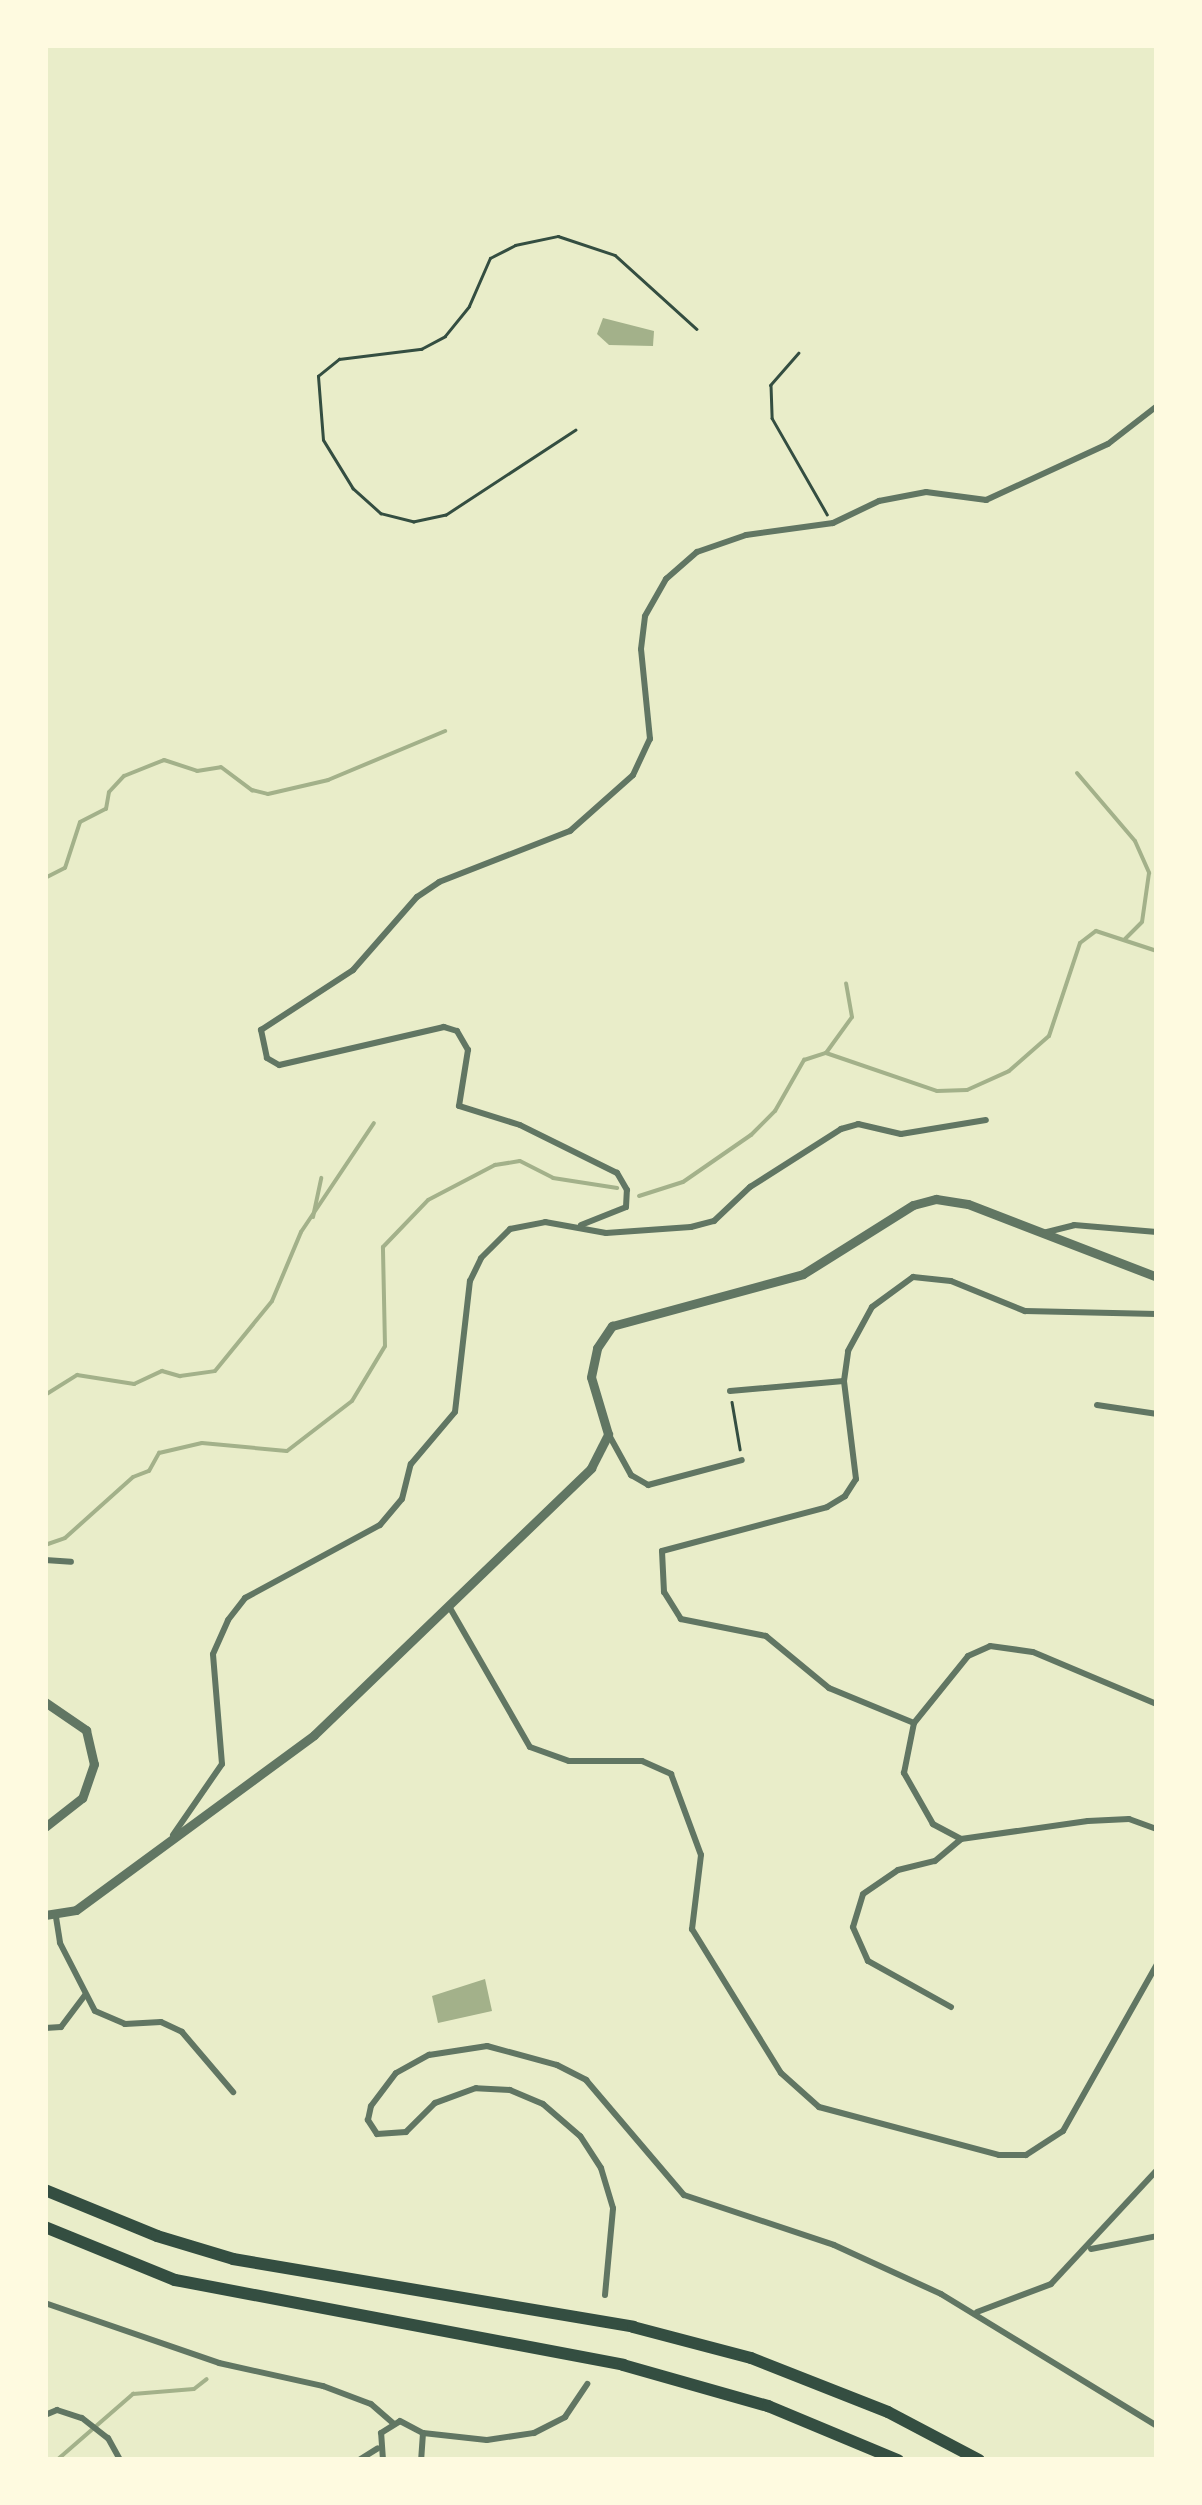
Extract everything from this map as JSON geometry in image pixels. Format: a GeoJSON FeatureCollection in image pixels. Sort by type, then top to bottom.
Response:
{"type":"FeatureCollection","features":[{"type":"Feature","properties":{"kind":"highway"},"geometry":{"type":"LineString","coordinates":[[45,2190],[157,2236],[233,2258],[634,2327],[750,2358],[888,2412],[980,2460]]}},
{"type":"Feature","properties":{"kind":"highway"},"geometry":{"type":"LineString","coordinates":[[45,2227],[175,2280],[623,2365],[768,2406],[898,2460]]}},
{"type":"Feature","properties":{"kind":"street"},"geometry":{"type":"LineString","coordinates":[[581,1224],[626,1207],[627,1190],[616,1173],[520,1124],[459,1106],[468,1050],[456,1031],[444,1027],[279,1065],[267,1058],[262,1030],[353,970],[416,897],[438,882],[570,831],[632,775],[650,739],[641,650],[646,616],[666,579],[697,552],[746,536],[832,524],[879,501],[926,492],[986,500],[1108,444],[1157,406]]}},
{"type":"Feature","properties":{"kind":"street"},"geometry":{"type":"LineString","coordinates":[[173,1835],[222,1764],[213,1654],[228,1620],[245,1598],[380,1525],[402,1499],[411,1464],[455,1412],[470,1281],[482,1258],[510,1229],[546,1222],[581,1224],[606,1233],[714,1221],[750,1188],[841,1129],[858,1124],[901,1134],[986,1120]]}},
{"type":"Feature","properties":{"kind":"street"},"geometry":{"type":"LineString","coordinates":[[742,1460],[648,1485],[631,1475],[608,1434],[592,1378],[597,1348],[612,1326],[803,1274],[913,1206],[936,1198],[1157,1276]]}},
{"type":"Feature","properties":{"kind":"street"},"geometry":{"type":"LineString","coordinates":[[1042,1234],[1074,1225],[1157,1232]]}},
{"type":"Feature","properties":{"kind":"street"},"geometry":{"type":"LineString","coordinates":[[914,1722],[829,1688],[766,1636],[680,1619],[658,1565],[662,1551],[826,1508],[845,1496],[856,1480],[844,1381],[857,1325],[912,1278],[951,1281],[1025,1311],[1157,1314]]}},
{"type":"Feature","properties":{"kind":"street"},"geometry":{"type":"LineString","coordinates":[[730,1391],[844,1381]]}},
{"type":"Feature","properties":{"kind":"street"},"geometry":{"type":"LineString","coordinates":[[1097,1405],[1157,1414]]}},
{"type":"Feature","properties":{"kind":"street"},"geometry":{"type":"LineString","coordinates":[[233,2092],[182,2032],[161,2022],[106,2020],[85,1995],[50,1916],[76,1910],[314,1734],[592,1468],[608,1434]]}},
{"type":"Feature","properties":{"kind":"street"},"geometry":{"type":"LineString","coordinates":[[45,1560],[71,1562]]}},
{"type":"Feature","properties":{"kind":"street"},"geometry":{"type":"LineString","coordinates":[[450,1608],[530,1747],[569,1761],[663,1766],[676,1783],[701,1855],[692,1928],[699,1944],[782,2074],[819,2108],[999,2154],[1026,2155],[1063,2131],[1157,1964]]}},
{"type":"Feature","properties":{"kind":"street"},"geometry":{"type":"LineString","coordinates":[[961,1839],[933,1824],[916,1803],[904,1774],[914,1722],[968,1656],[990,1646],[1033,1652],[1157,1704]]}},
{"type":"Feature","properties":{"kind":"street"},"geometry":{"type":"LineString","coordinates":[[45,1702],[86,1730],[94,1764],[82,1798],[45,1827]]}},
{"type":"Feature","properties":{"kind":"street"},"geometry":{"type":"LineString","coordinates":[[951,2007],[868,1961],[853,1915],[863,1894],[884,1877],[936,1861],[961,1839],[1088,1821],[1129,1820],[1157,1829]]}},
{"type":"Feature","properties":{"kind":"street"},"geometry":{"type":"LineString","coordinates":[[45,2028],[61,2027],[85,1995]]}},
{"type":"Feature","properties":{"kind":"street"},"geometry":{"type":"LineString","coordinates":[[606,2294],[614,2208],[601,2168],[580,2136],[543,2104],[510,2090],[476,2088],[435,2103],[406,2132],[377,2134],[368,2120],[371,2106],[396,2073],[429,2055],[459,2049],[488,2046],[540,2058],[586,2080],[684,2194],[701,2204],[834,2245],[976,2312],[1157,2426]]}},
{"type":"Feature","properties":{"kind":"street"},"geometry":{"type":"LineString","coordinates":[[976,2312],[1038,2292],[1089,2250],[1157,2170]]}},
{"type":"Feature","properties":{"kind":"street"},"geometry":{"type":"LineString","coordinates":[[1089,2250],[1157,2236]]}},
{"type":"Feature","properties":{"kind":"street"},"geometry":{"type":"LineString","coordinates":[[45,2302],[220,2363],[324,2386],[371,2404],[393,2422],[407,2422],[423,2434],[487,2440],[534,2433],[565,2418],[588,2384]]}},
{"type":"Feature","properties":{"kind":"street"},"geometry":{"type":"LineString","coordinates":[[45,2415],[57,2410],[82,2418],[108,2438],[120,2460]]}},
{"type":"Feature","properties":{"kind":"street"},"geometry":{"type":"LineString","coordinates":[[383,2460],[378,2448],[381,2433],[393,2422]]}},
{"type":"Feature","properties":{"kind":"street"},"geometry":{"type":"LineString","coordinates":[[423,2434],[421,2459],[429,2460]]}},
{"type":"Feature","properties":{"kind":"street"},"geometry":{"type":"LineString","coordinates":[[359,2460],[378,2448]]}},
{"type":"Feature","properties":{"kind":"path"},"geometry":{"type":"LineString","coordinates":[[576,430],[446,514],[414,522],[381,514],[353,489],[323,440],[318,376],[338,358],[421,349],[445,336],[468,306],[490,258],[515,244],[558,236],[615,255],[698,329]]}},
{"type":"Feature","properties":{"kind":"path"},"geometry":{"type":"LineString","coordinates":[[799,354],[772,385],[772,418],[832,524]]}},
{"type":"Feature","properties":{"kind":"path"},"geometry":{"type":"LineString","coordinates":[[730,1391],[742,1460]]}},
{"type":"Feature","properties":{"kind":"shaded area"},"geometry":{"type":"Polygon","coordinates":[[[603,318],[654,331],[653,346],[609,345],[597,334],[603,318]]]}},
{"type":"Feature","properties":{"kind":"shaded area"},"geometry":{"type":"Polygon","coordinates":[[[485,1979],[492,2011],[438,2023],[432,1996],[485,1979]]]}},
{"type":"Feature","properties":{"kind":"waterway"},"geometry":{"type":"LineString","coordinates":[[45,878],[65,868],[80,822],[106,809],[109,792],[124,776],[164,760],[197,771],[221,767],[252,790],[268,794],[328,780],[445,731]]}},
{"type":"Feature","properties":{"kind":"waterway"},"geometry":{"type":"LineString","coordinates":[[1077,773],[1135,841],[1149,873],[1142,922],[1125,939]]}},
{"type":"Feature","properties":{"kind":"waterway"},"geometry":{"type":"LineString","coordinates":[[639,1196],[683,1182],[751,1135],[775,1111],[804,1060],[826,1053],[937,1091],[967,1090],[1009,1071],[1049,1036],[1080,943],[1096,931],[1157,951]]}},
{"type":"Feature","properties":{"kind":"waterway"},"geometry":{"type":"LineString","coordinates":[[826,1053],[852,1017],[846,984]]}},
{"type":"Feature","properties":{"kind":"waterway"},"geometry":{"type":"LineString","coordinates":[[45,1395],[77,1375],[134,1384],[162,1371],[180,1376],[215,1371],[272,1301],[301,1232],[374,1123]]}},
{"type":"Feature","properties":{"kind":"waterway"},"geometry":{"type":"LineString","coordinates":[[45,1545],[65,1538],[133,1477],[149,1471],[159,1453],[202,1443],[287,1451],[352,1401],[385,1346],[383,1247],[428,1200],[495,1165],[520,1161],[553,1178],[617,1188]]}},
{"type":"Feature","properties":{"kind":"waterway"},"geometry":{"type":"LineString","coordinates":[[313,1217],[321,1178]]}},
{"type":"Feature","properties":{"kind":"waterway"},"geometry":{"type":"LineString","coordinates":[[57,2460],[133,2394],[194,2389],[207,2379]]}}]}
